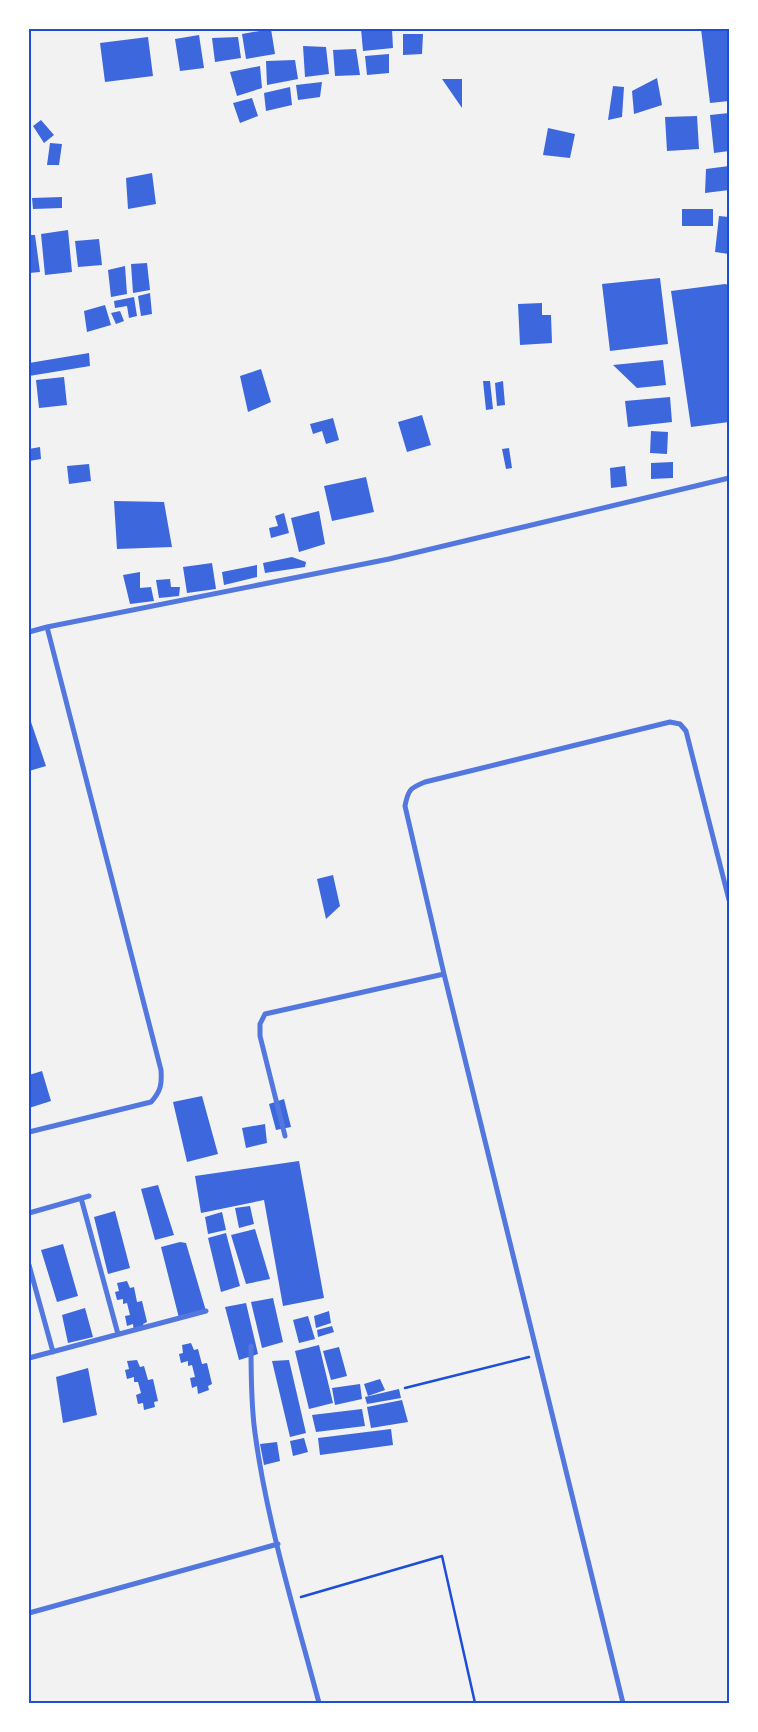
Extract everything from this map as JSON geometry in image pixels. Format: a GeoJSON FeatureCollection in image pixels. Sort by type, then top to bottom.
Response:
{"type":"FeatureCollection","features":[{"type":"Feature","properties":{"kind":"street"},"geometry":{"type":"LineString","coordinates":[[29,632],[389,559],[729,478]]}},
{"type":"Feature","properties":{"kind":"street"},"geometry":{"type":"LineString","coordinates":[[29,1132],[151,1102],[159,1093],[162,1085],[161,1070],[47,627]]}},
{"type":"Feature","properties":{"kind":"street"},"geometry":{"type":"LineString","coordinates":[[623,1703],[444,974],[406,806],[407,795],[412,787],[425,782],[670,722],[680,724],[686,731],[729,900]]}},
{"type":"Feature","properties":{"kind":"street"},"geometry":{"type":"LineString","coordinates":[[285,1136],[260,1036],[260,1024],[265,1014],[444,974]]}},
{"type":"Feature","properties":{"kind":"street"},"geometry":{"type":"LineString","coordinates":[[29,1213],[89,1196]]}},
{"type":"Feature","properties":{"kind":"street"},"geometry":{"type":"LineString","coordinates":[[81,1198],[118,1334]]}},
{"type":"Feature","properties":{"kind":"street"},"geometry":{"type":"LineString","coordinates":[[29,1265],[53,1352]]}},
{"type":"Feature","properties":{"kind":"street"},"geometry":{"type":"LineString","coordinates":[[29,1358],[206,1311]]}},
{"type":"Feature","properties":{"kind":"street"},"geometry":{"type":"LineString","coordinates":[[251,1346],[251,1386],[255,1433],[278,1544],[319,1703]]}},
{"type":"Feature","properties":{"kind":"street"},"geometry":{"type":"LineString","coordinates":[[29,1613],[278,1544]]}},
{"type":"Feature","properties":{"kind":"path"},"geometry":{"type":"LineString","coordinates":[[404,1388],[518,1361],[537,1354]]}},
{"type":"Feature","properties":{"kind":"path"},"geometry":{"type":"LineString","coordinates":[[292,1599],[442,1556],[475,1703]]}},
{"type":"Feature","properties":{"kind":"building"},"geometry":{"type":"Polygon","coordinates":[[[271,29],[275,54],[246,59],[242,34],[271,29]]]}},
{"type":"Feature","properties":{"kind":"building"},"geometry":{"type":"Polygon","coordinates":[[[361,29],[392,29],[393,48],[363,51],[361,29]]]}},
{"type":"Feature","properties":{"kind":"building"},"geometry":{"type":"Polygon","coordinates":[[[701,29],[729,29],[729,101],[710,103],[701,29]]]}},
{"type":"Feature","properties":{"kind":"building"},"geometry":{"type":"Polygon","coordinates":[[[403,34],[423,34],[422,54],[403,55],[403,34]]]}},
{"type":"Feature","properties":{"kind":"building"},"geometry":{"type":"Polygon","coordinates":[[[199,35],[204,68],[180,71],[175,39],[199,35]]]}},
{"type":"Feature","properties":{"kind":"building"},"geometry":{"type":"Polygon","coordinates":[[[148,37],[153,76],[105,82],[100,43],[148,37]]]}},
{"type":"Feature","properties":{"kind":"building"},"geometry":{"type":"Polygon","coordinates":[[[238,37],[241,58],[215,62],[212,38],[238,37]]]}},
{"type":"Feature","properties":{"kind":"building"},"geometry":{"type":"Polygon","coordinates":[[[303,46],[326,47],[329,74],[305,77],[303,46]]]}},
{"type":"Feature","properties":{"kind":"building"},"geometry":{"type":"Polygon","coordinates":[[[356,49],[360,75],[335,76],[333,50],[356,49]]]}},
{"type":"Feature","properties":{"kind":"building"},"geometry":{"type":"Polygon","coordinates":[[[389,54],[389,73],[367,75],[365,56],[389,54]]]}},
{"type":"Feature","properties":{"kind":"building"},"geometry":{"type":"Polygon","coordinates":[[[295,60],[298,79],[267,85],[266,61],[295,60]]]}},
{"type":"Feature","properties":{"kind":"building"},"geometry":{"type":"Polygon","coordinates":[[[260,66],[262,88],[237,96],[230,72],[260,66]]]}},
{"type":"Feature","properties":{"kind":"building"},"geometry":{"type":"Polygon","coordinates":[[[657,78],[662,105],[634,114],[632,91],[657,78]]]}},
{"type":"Feature","properties":{"kind":"building"},"geometry":{"type":"Polygon","coordinates":[[[442,79],[462,79],[462,108],[442,79]]]}},
{"type":"Feature","properties":{"kind":"building"},"geometry":{"type":"Polygon","coordinates":[[[322,82],[320,97],[298,100],[296,85],[322,82]]]}},
{"type":"Feature","properties":{"kind":"building"},"geometry":{"type":"Polygon","coordinates":[[[613,86],[624,87],[622,117],[608,120],[613,86]]]}},
{"type":"Feature","properties":{"kind":"building"},"geometry":{"type":"Polygon","coordinates":[[[290,87],[292,105],[266,111],[264,93],[290,87]]]}},
{"type":"Feature","properties":{"kind":"building"},"geometry":{"type":"Polygon","coordinates":[[[252,98],[258,116],[240,123],[233,103],[252,98]]]}},
{"type":"Feature","properties":{"kind":"building"},"geometry":{"type":"Polygon","coordinates":[[[29,113],[31,113],[31,145],[29,145],[29,113]]]}},
{"type":"Feature","properties":{"kind":"building"},"geometry":{"type":"Polygon","coordinates":[[[729,113],[729,151],[714,153],[710,115],[729,113]]]}},
{"type":"Feature","properties":{"kind":"building"},"geometry":{"type":"Polygon","coordinates":[[[697,116],[699,149],[667,151],[665,117],[697,116]]]}},
{"type":"Feature","properties":{"kind":"building"},"geometry":{"type":"Polygon","coordinates":[[[41,120],[54,135],[44,143],[33,126],[41,120]]]}},
{"type":"Feature","properties":{"kind":"building"},"geometry":{"type":"Polygon","coordinates":[[[548,128],[575,134],[570,158],[543,155],[548,128]]]}},
{"type":"Feature","properties":{"kind":"building"},"geometry":{"type":"Polygon","coordinates":[[[50,143],[62,144],[59,165],[47,165],[50,143]]]}},
{"type":"Feature","properties":{"kind":"building"},"geometry":{"type":"Polygon","coordinates":[[[729,166],[729,190],[705,193],[706,169],[729,166]]]}},
{"type":"Feature","properties":{"kind":"building"},"geometry":{"type":"Polygon","coordinates":[[[152,173],[156,204],[128,209],[126,178],[152,173]]]}},
{"type":"Feature","properties":{"kind":"building"},"geometry":{"type":"Polygon","coordinates":[[[62,197],[62,208],[33,209],[32,198],[62,197]]]}},
{"type":"Feature","properties":{"kind":"building"},"geometry":{"type":"Polygon","coordinates":[[[682,209],[713,209],[713,226],[682,226],[682,209]]]}},
{"type":"Feature","properties":{"kind":"building"},"geometry":{"type":"Polygon","coordinates":[[[719,216],[729,217],[729,254],[715,252],[719,216]]]}},
{"type":"Feature","properties":{"kind":"building"},"geometry":{"type":"Polygon","coordinates":[[[68,230],[72,272],[45,275],[41,234],[68,230]]]}},
{"type":"Feature","properties":{"kind":"building"},"geometry":{"type":"Polygon","coordinates":[[[29,235],[35,235],[40,272],[29,273],[29,235]]]}},
{"type":"Feature","properties":{"kind":"building"},"geometry":{"type":"Polygon","coordinates":[[[99,239],[102,265],[78,267],[75,241],[99,239]]]}},
{"type":"Feature","properties":{"kind":"building"},"geometry":{"type":"Polygon","coordinates":[[[147,263],[150,290],[133,293],[131,264],[147,263]]]}},
{"type":"Feature","properties":{"kind":"building"},"geometry":{"type":"Polygon","coordinates":[[[125,266],[127,294],[111,297],[108,270],[125,266]]]}},
{"type":"Feature","properties":{"kind":"building"},"geometry":{"type":"Polygon","coordinates":[[[660,278],[668,344],[610,351],[602,284],[660,278]]]}},
{"type":"Feature","properties":{"kind":"building"},"geometry":{"type":"Polygon","coordinates":[[[729,285],[729,422],[691,427],[671,291],[729,285]]]}},
{"type":"Feature","properties":{"kind":"building"},"geometry":{"type":"Polygon","coordinates":[[[150,293],[152,314],[141,316],[138,296],[150,293]]]}},
{"type":"Feature","properties":{"kind":"building"},"geometry":{"type":"Polygon","coordinates":[[[134,297],[137,316],[129,318],[127,306],[115,308],[114,301],[134,297]]]}},
{"type":"Feature","properties":{"kind":"building"},"geometry":{"type":"Polygon","coordinates":[[[542,303],[542,315],[551,315],[552,343],[520,345],[518,304],[542,303]]]}},
{"type":"Feature","properties":{"kind":"building"},"geometry":{"type":"Polygon","coordinates":[[[105,305],[111,325],[87,332],[84,311],[105,305]]]}},
{"type":"Feature","properties":{"kind":"building"},"geometry":{"type":"Polygon","coordinates":[[[120,311],[124,321],[116,324],[111,313],[120,311]]]}},
{"type":"Feature","properties":{"kind":"building"},"geometry":{"type":"Polygon","coordinates":[[[89,353],[90,366],[29,376],[29,363],[89,353]]]}},
{"type":"Feature","properties":{"kind":"building"},"geometry":{"type":"Polygon","coordinates":[[[663,360],[666,385],[637,388],[613,365],[663,360]]]}},
{"type":"Feature","properties":{"kind":"building"},"geometry":{"type":"Polygon","coordinates":[[[261,369],[271,402],[248,412],[240,376],[261,369]]]}},
{"type":"Feature","properties":{"kind":"building"},"geometry":{"type":"Polygon","coordinates":[[[64,377],[67,405],[39,408],[36,380],[64,377]]]}},
{"type":"Feature","properties":{"kind":"building"},"geometry":{"type":"Polygon","coordinates":[[[483,381],[490,381],[493,409],[486,410],[483,381]]]}},
{"type":"Feature","properties":{"kind":"building"},"geometry":{"type":"Polygon","coordinates":[[[503,381],[505,405],[497,406],[495,383],[503,381]]]}},
{"type":"Feature","properties":{"kind":"building"},"geometry":{"type":"Polygon","coordinates":[[[670,397],[672,422],[628,427],[625,401],[670,397]]]}},
{"type":"Feature","properties":{"kind":"building"},"geometry":{"type":"Polygon","coordinates":[[[422,415],[431,445],[407,452],[398,422],[422,415]]]}},
{"type":"Feature","properties":{"kind":"building"},"geometry":{"type":"Polygon","coordinates":[[[333,418],[339,440],[326,444],[322,431],[313,434],[310,424],[333,418]]]}},
{"type":"Feature","properties":{"kind":"building"},"geometry":{"type":"Polygon","coordinates":[[[651,431],[668,432],[667,454],[650,453],[651,431]]]}},
{"type":"Feature","properties":{"kind":"building"},"geometry":{"type":"Polygon","coordinates":[[[40,447],[41,459],[29,461],[29,449],[40,447]]]}},
{"type":"Feature","properties":{"kind":"building"},"geometry":{"type":"Polygon","coordinates":[[[509,448],[512,468],[506,469],[502,449],[509,448]]]}},
{"type":"Feature","properties":{"kind":"building"},"geometry":{"type":"Polygon","coordinates":[[[673,462],[673,478],[651,479],[651,463],[673,462]]]}},
{"type":"Feature","properties":{"kind":"building"},"geometry":{"type":"Polygon","coordinates":[[[89,464],[91,481],[69,484],[67,466],[89,464]]]}},
{"type":"Feature","properties":{"kind":"building"},"geometry":{"type":"Polygon","coordinates":[[[625,466],[627,486],[611,488],[610,468],[625,466]]]}},
{"type":"Feature","properties":{"kind":"building"},"geometry":{"type":"Polygon","coordinates":[[[366,477],[374,512],[332,521],[324,486],[366,477]]]}},
{"type":"Feature","properties":{"kind":"building"},"geometry":{"type":"Polygon","coordinates":[[[114,501],[164,502],[172,547],[117,549],[114,501]]]}},
{"type":"Feature","properties":{"kind":"building"},"geometry":{"type":"Polygon","coordinates":[[[319,511],[325,544],[299,552],[291,518],[319,511]]]}},
{"type":"Feature","properties":{"kind":"building"},"geometry":{"type":"Polygon","coordinates":[[[284,513],[289,533],[271,538],[269,528],[278,526],[275,516],[284,513]]]}},
{"type":"Feature","properties":{"kind":"building"},"geometry":{"type":"Polygon","coordinates":[[[292,557],[306,562],[305,567],[265,573],[263,563],[292,557]]]}},
{"type":"Feature","properties":{"kind":"building"},"geometry":{"type":"Polygon","coordinates":[[[212,563],[216,589],[187,593],[183,567],[212,563]]]}},
{"type":"Feature","properties":{"kind":"building"},"geometry":{"type":"Polygon","coordinates":[[[257,565],[257,577],[224,585],[222,572],[257,565]]]}},
{"type":"Feature","properties":{"kind":"building"},"geometry":{"type":"Polygon","coordinates":[[[140,572],[140,588],[151,587],[154,601],[130,604],[123,575],[140,572]]]}},
{"type":"Feature","properties":{"kind":"building"},"geometry":{"type":"Polygon","coordinates":[[[170,579],[171,587],[180,587],[179,596],[159,598],[156,580],[170,579]]]}},
{"type":"Feature","properties":{"kind":"building"},"geometry":{"type":"Polygon","coordinates":[[[29,716],[46,766],[29,771],[29,716]]]}},
{"type":"Feature","properties":{"kind":"building"},"geometry":{"type":"Polygon","coordinates":[[[333,875],[340,906],[326,919],[317,879],[333,875]]]}},
{"type":"Feature","properties":{"kind":"building"},"geometry":{"type":"Polygon","coordinates":[[[42,1071],[51,1101],[29,1108],[29,1075],[42,1071]]]}},
{"type":"Feature","properties":{"kind":"building"},"geometry":{"type":"Polygon","coordinates":[[[202,1096],[218,1154],[187,1162],[173,1102],[202,1096]]]}},
{"type":"Feature","properties":{"kind":"building"},"geometry":{"type":"Polygon","coordinates":[[[284,1099],[291,1127],[276,1130],[269,1104],[284,1099]]]}},
{"type":"Feature","properties":{"kind":"building"},"geometry":{"type":"Polygon","coordinates":[[[265,1124],[267,1143],[246,1148],[242,1128],[265,1124]]]}},
{"type":"Feature","properties":{"kind":"building"},"geometry":{"type":"Polygon","coordinates":[[[299,1161],[324,1298],[283,1306],[264,1200],[201,1213],[195,1176],[299,1161]]]}},
{"type":"Feature","properties":{"kind":"building"},"geometry":{"type":"Polygon","coordinates":[[[158,1185],[174,1235],[155,1240],[141,1189],[158,1185]]]}},
{"type":"Feature","properties":{"kind":"building"},"geometry":{"type":"Polygon","coordinates":[[[250,1206],[254,1224],[239,1228],[235,1208],[250,1206]]]}},
{"type":"Feature","properties":{"kind":"building"},"geometry":{"type":"Polygon","coordinates":[[[115,1211],[130,1268],[108,1274],[94,1217],[115,1211]]]}},
{"type":"Feature","properties":{"kind":"building"},"geometry":{"type":"Polygon","coordinates":[[[222,1212],[226,1230],[208,1234],[205,1217],[222,1212]]]}},
{"type":"Feature","properties":{"kind":"building"},"geometry":{"type":"Polygon","coordinates":[[[255,1229],[270,1279],[246,1284],[231,1235],[255,1229]]]}},
{"type":"Feature","properties":{"kind":"building"},"geometry":{"type":"Polygon","coordinates":[[[226,1233],[240,1286],[221,1292],[208,1238],[226,1233]]]}},
{"type":"Feature","properties":{"kind":"building"},"geometry":{"type":"Polygon","coordinates":[[[180,1242],[186,1243],[206,1311],[179,1318],[161,1247],[180,1242]]]}},
{"type":"Feature","properties":{"kind":"building"},"geometry":{"type":"Polygon","coordinates":[[[63,1244],[78,1296],[57,1302],[41,1250],[63,1244]]]}},
{"type":"Feature","properties":{"kind":"building"},"geometry":{"type":"Polygon","coordinates":[[[127,1281],[130,1288],[134,1287],[137,1302],[142,1301],[147,1322],[143,1324],[145,1328],[134,1332],[133,1324],[127,1326],[125,1316],[130,1315],[127,1303],[123,1304],[123,1299],[117,1300],[115,1292],[119,1291],[117,1283],[127,1281]]]}},
{"type":"Feature","properties":{"kind":"building"},"geometry":{"type":"Polygon","coordinates":[[[273,1298],[283,1342],[262,1348],[251,1302],[273,1298]]]}},
{"type":"Feature","properties":{"kind":"building"},"geometry":{"type":"Polygon","coordinates":[[[246,1303],[258,1354],[239,1360],[225,1307],[246,1303]]]}},
{"type":"Feature","properties":{"kind":"building"},"geometry":{"type":"Polygon","coordinates":[[[85,1308],[93,1337],[68,1343],[62,1315],[85,1308]]]}},
{"type":"Feature","properties":{"kind":"building"},"geometry":{"type":"Polygon","coordinates":[[[329,1311],[331,1323],[316,1328],[314,1316],[329,1311]]]}},
{"type":"Feature","properties":{"kind":"building"},"geometry":{"type":"Polygon","coordinates":[[[308,1316],[315,1339],[299,1343],[293,1320],[308,1316]]]}},
{"type":"Feature","properties":{"kind":"building"},"geometry":{"type":"Polygon","coordinates":[[[332,1326],[334,1332],[318,1337],[317,1330],[332,1326]]]}},
{"type":"Feature","properties":{"kind":"building"},"geometry":{"type":"Polygon","coordinates":[[[191,1343],[194,1350],[198,1349],[202,1364],[207,1363],[212,1384],[208,1386],[209,1390],[198,1394],[197,1386],[192,1388],[190,1378],[195,1377],[192,1365],[188,1366],[188,1361],[181,1363],[179,1354],[183,1353],[182,1345],[191,1343]]]}},
{"type":"Feature","properties":{"kind":"building"},"geometry":{"type":"Polygon","coordinates":[[[319,1345],[333,1403],[309,1409],[295,1351],[319,1345]]]}},
{"type":"Feature","properties":{"kind":"building"},"geometry":{"type":"Polygon","coordinates":[[[339,1347],[347,1376],[331,1380],[323,1351],[339,1347]]]}},
{"type":"Feature","properties":{"kind":"building"},"geometry":{"type":"Polygon","coordinates":[[[137,1360],[140,1367],[144,1366],[148,1380],[153,1379],[158,1401],[154,1402],[155,1407],[144,1410],[143,1403],[138,1404],[136,1395],[141,1393],[138,1382],[134,1382],[134,1377],[127,1379],[125,1370],[129,1369],[127,1361],[137,1360]]]}},
{"type":"Feature","properties":{"kind":"building"},"geometry":{"type":"Polygon","coordinates":[[[289,1360],[306,1433],[290,1437],[272,1361],[289,1360]]]}},
{"type":"Feature","properties":{"kind":"building"},"geometry":{"type":"Polygon","coordinates":[[[88,1368],[97,1415],[63,1423],[56,1377],[88,1368]]]}},
{"type":"Feature","properties":{"kind":"building"},"geometry":{"type":"Polygon","coordinates":[[[380,1379],[385,1390],[368,1396],[364,1384],[380,1379]]]}},
{"type":"Feature","properties":{"kind":"building"},"geometry":{"type":"Polygon","coordinates":[[[360,1384],[362,1399],[335,1405],[332,1388],[360,1384]]]}},
{"type":"Feature","properties":{"kind":"building"},"geometry":{"type":"Polygon","coordinates":[[[399,1389],[401,1398],[367,1404],[365,1397],[399,1389]]]}},
{"type":"Feature","properties":{"kind":"building"},"geometry":{"type":"Polygon","coordinates":[[[402,1400],[408,1422],[371,1428],[367,1407],[402,1400]]]}},
{"type":"Feature","properties":{"kind":"building"},"geometry":{"type":"Polygon","coordinates":[[[362,1409],[365,1426],[316,1432],[312,1415],[362,1409]]]}},
{"type":"Feature","properties":{"kind":"building"},"geometry":{"type":"Polygon","coordinates":[[[391,1429],[393,1445],[320,1455],[318,1438],[391,1429]]]}},
{"type":"Feature","properties":{"kind":"building"},"geometry":{"type":"Polygon","coordinates":[[[304,1438],[308,1452],[293,1456],[290,1441],[304,1438]]]}},
{"type":"Feature","properties":{"kind":"building"},"geometry":{"type":"Polygon","coordinates":[[[277,1442],[280,1461],[264,1465],[260,1444],[277,1442]]]}}]}
